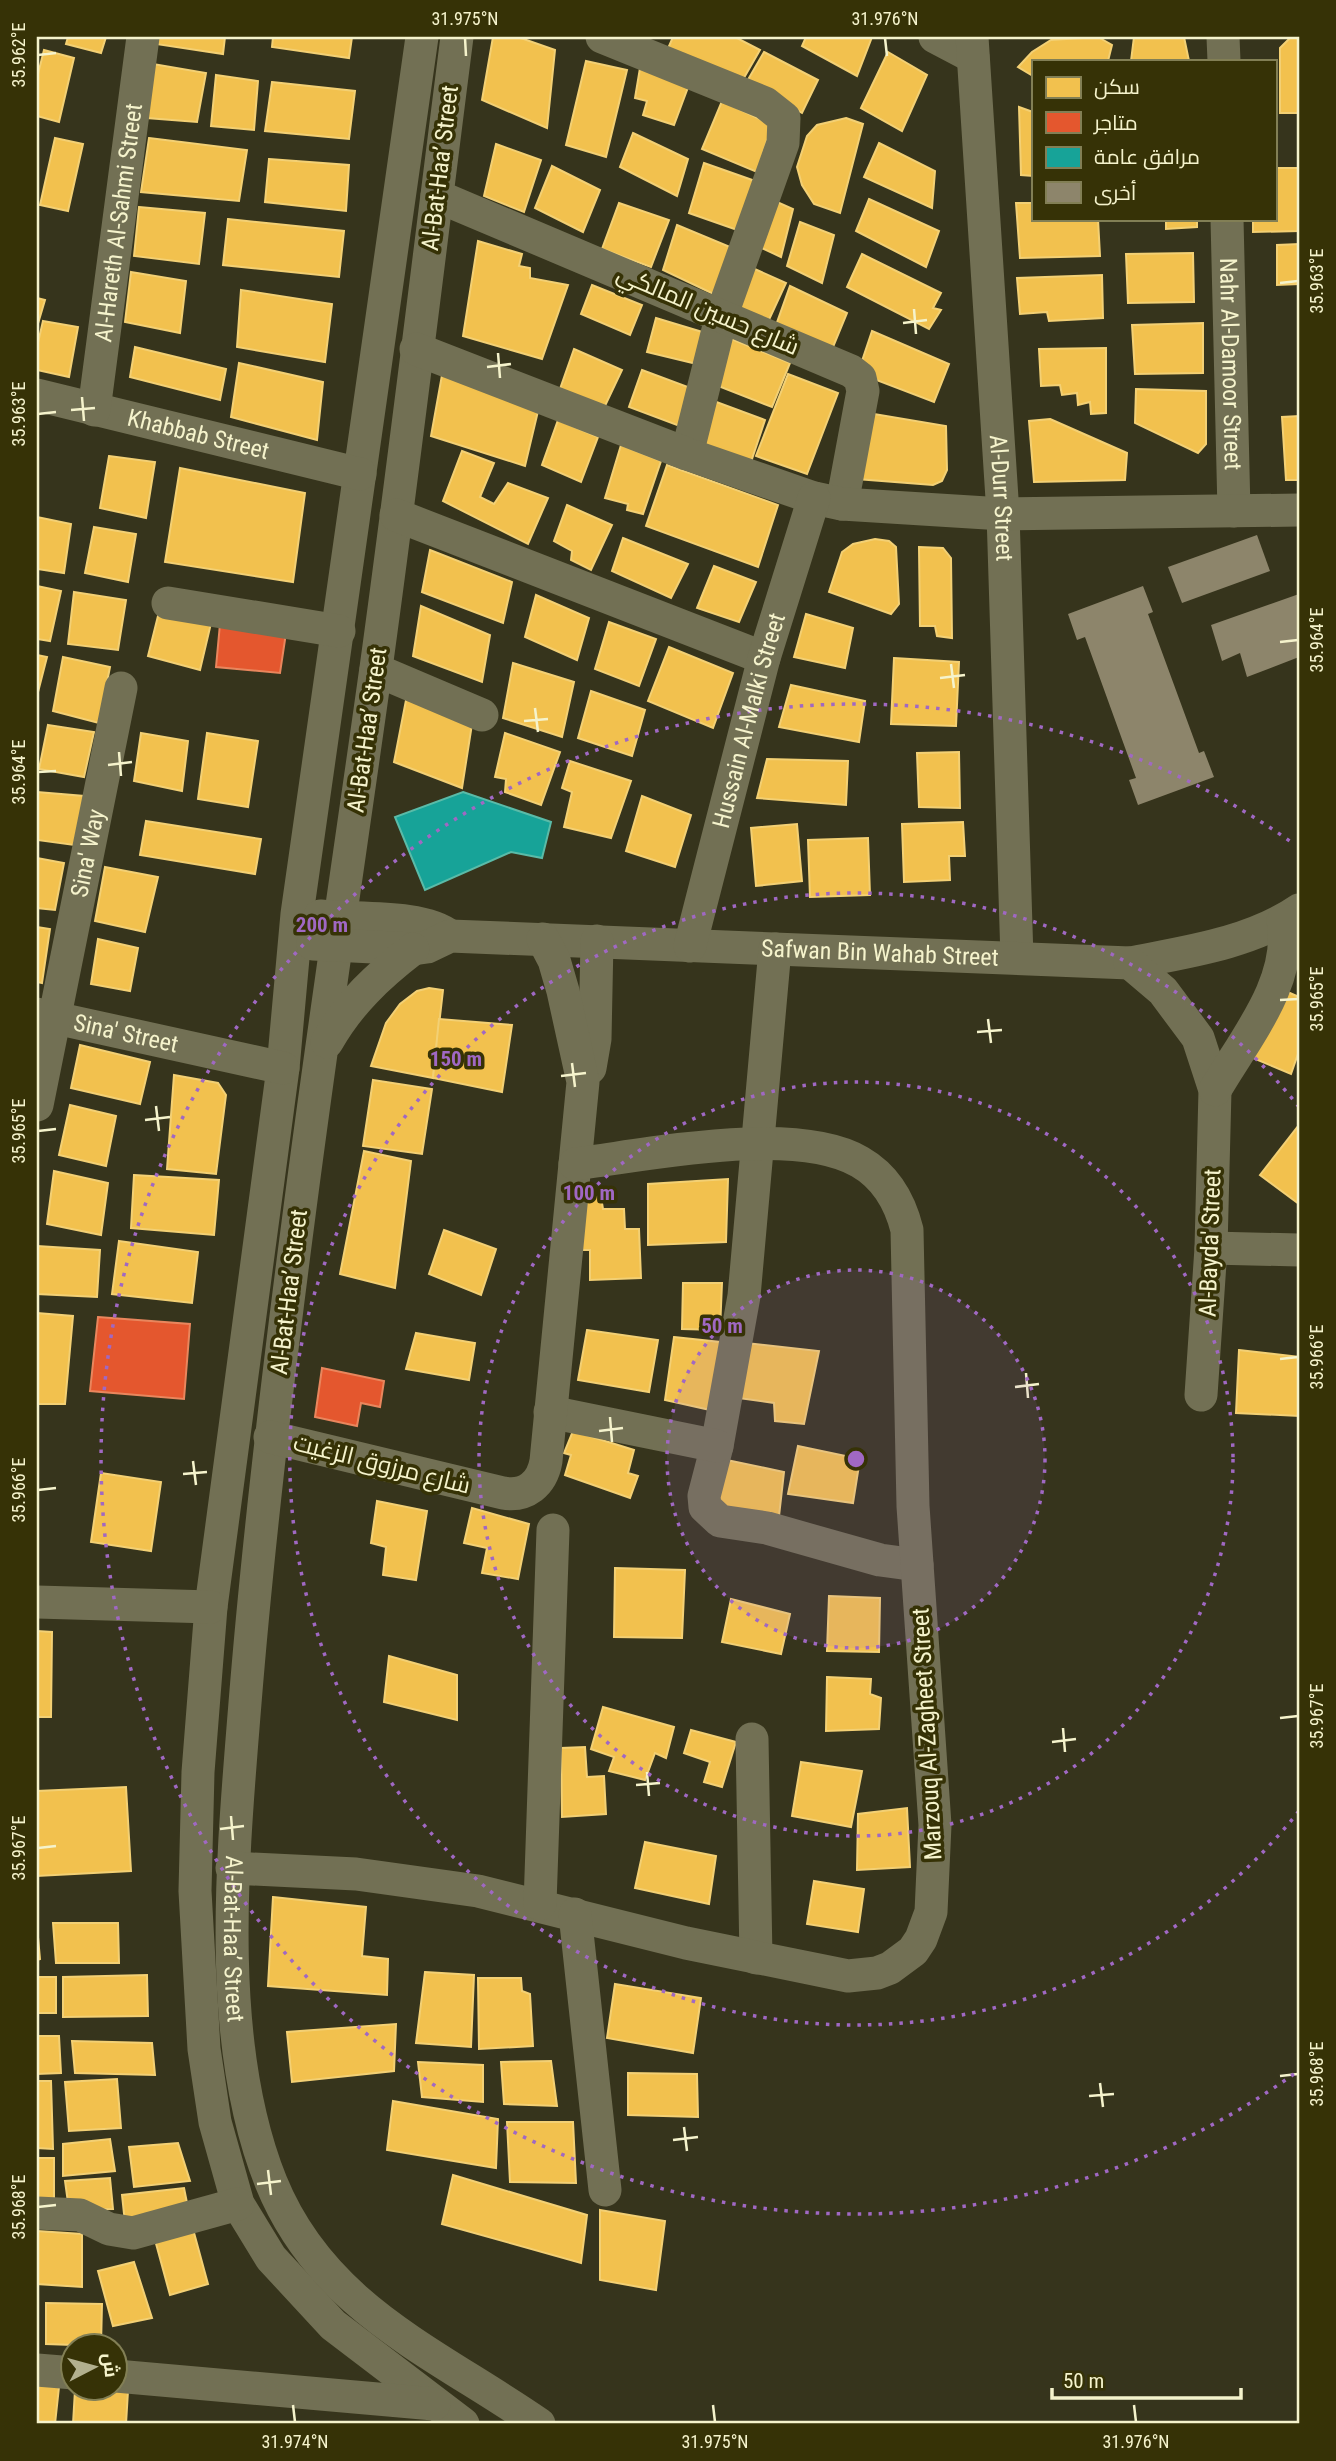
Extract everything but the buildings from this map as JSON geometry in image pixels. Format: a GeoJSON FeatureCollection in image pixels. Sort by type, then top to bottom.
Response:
{"type":"FeatureCollection","features":[{"type":"Feature","properties":{"kind":"street","name":"Al-Hareth Al-Sahmi Street"},"geometry":{"type":"LineString","coordinates":[[94,410],[143,37]]}},
{"type":"Feature","properties":{"kind":"street","name":"Al-Bat-Haa’ Street"},"geometry":{"type":"LineString","coordinates":[[422,37],[295,929],[283,1068],[211,1606],[198,1772],[195,1891],[204,2049],[215,2122],[238,2204],[271,2258],[333,2325],[463,2424]]}},
{"type":"Feature","properties":{"kind":"street","name":"Al-Bat-Haa’ Street"},"geometry":{"type":"LineString","coordinates":[[457,37],[376,670],[320,1054],[270,1437],[232,1879],[236,2010],[246,2097],[270,2181],[288,2220],[312,2255],[340,2288],[372,2315],[539,2424]]}},
{"type":"Feature","properties":{"kind":"street"},"geometry":{"type":"LineString","coordinates":[[602,37],[765,103],[784,118],[783,143],[722,314],[687,454]]}},
{"type":"Feature","properties":{"kind":"street"},"geometry":{"type":"LineString","coordinates":[[935,37],[973,47]]}},
{"type":"Feature","properties":{"kind":"street"},"geometry":{"type":"LineString","coordinates":[[1223,37],[1224,60]]}},
{"type":"Feature","properties":{"kind":"street","name":"Al-Durr Street"},"geometry":{"type":"LineString","coordinates":[[973,47],[1003,514],[1017,958]]}},
{"type":"Feature","properties":{"kind":"street","name":"شارع حسين المالكي"},"geometry":{"type":"LineString","coordinates":[[436,195],[722,314],[851,371],[860,378],[863,391],[828,501]]}},
{"type":"Feature","properties":{"kind":"street","name":"Nahr Al-Damoor Street"},"geometry":{"type":"LineString","coordinates":[[1227,220],[1234,511]]}},
{"type":"Feature","properties":{"kind":"street"},"geometry":{"type":"LineString","coordinates":[[416,349],[687,454],[828,501],[1003,514],[1299,510]]}},
{"type":"Feature","properties":{"kind":"street","name":"Khabbab Street"},"geometry":{"type":"LineString","coordinates":[[37,395],[360,474]]}},
{"type":"Feature","properties":{"kind":"street","name":"Hussain Al-Malki Street"},"geometry":{"type":"LineString","coordinates":[[690,946],[764,658],[828,501]]}},
{"type":"Feature","properties":{"kind":"street"},"geometry":{"type":"LineString","coordinates":[[396,514],[764,658]]}},
{"type":"Feature","properties":{"kind":"street"},"geometry":{"type":"LineString","coordinates":[[168,603],[339,631]]}},
{"type":"Feature","properties":{"kind":"street"},"geometry":{"type":"LineString","coordinates":[[376,670],[482,715]]}},
{"type":"Feature","properties":{"kind":"street","name":"Sina' Way"},"geometry":{"type":"LineString","coordinates":[[46,1017],[121,688]]}},
{"type":"Feature","properties":{"kind":"street","name":"Safwan Bin Wahab Street"},"geometry":{"type":"LineString","coordinates":[[337,932],[420,923],[433,926],[450,936]]}},
{"type":"Feature","properties":{"kind":"street","name":"Safwan Bin Wahab Street"},"geometry":{"type":"LineString","coordinates":[[295,929],[337,932],[413,948],[427,947],[450,936],[1130,963],[1292,928]]}},
{"type":"Feature","properties":{"kind":"street","name":"Al-Bayda' Street"},"geometry":{"type":"LineString","coordinates":[[1214,1090],[1279,979],[1292,928]]}},
{"type":"Feature","properties":{"kind":"street"},"geometry":{"type":"LineString","coordinates":[[543,939],[563,990],[583,1082]]}},
{"type":"Feature","properties":{"kind":"street"},"geometry":{"type":"LineString","coordinates":[[583,1082],[594,1050],[597,941]]}},
{"type":"Feature","properties":{"kind":"street"},"geometry":{"type":"LineString","coordinates":[[320,1054],[342,1016],[379,975],[413,948]]}},
{"type":"Feature","properties":{"kind":"street"},"geometry":{"type":"LineString","coordinates":[[775,949],[744,1296],[717,1446],[704,1496],[707,1511],[715,1519],[767,1528],[855,1554],[917,1565]]}},
{"type":"Feature","properties":{"kind":"street","name":"Al-Bayda' Street"},"geometry":{"type":"LineString","coordinates":[[1130,963],[1163,991],[1198,1038],[1214,1090],[1211,1248],[1201,1395]]}},
{"type":"Feature","properties":{"kind":"street","name":"Sina' Street"},"geometry":{"type":"LineString","coordinates":[[37,1105],[46,1017],[283,1068]]}},
{"type":"Feature","properties":{"kind":"street","name":"شارع مرزوق الزغيت"},"geometry":{"type":"LineString","coordinates":[[270,1437],[493,1491],[520,1493],[541,1478],[546,1461],[583,1082]]}},
{"type":"Feature","properties":{"kind":"street","name":"Marzouq Al-Zagheet Street"},"geometry":{"type":"LineString","coordinates":[[195,1891],[232,1879],[356,1874],[466,1889],[540,1904],[756,1958],[848,1976],[870,1974],[902,1960],[917,1945],[928,1926],[935,1861],[934,1788],[917,1565],[908,1248],[903,1214],[881,1178],[846,1155],[807,1147],[759,1144],[575,1164]]}},
{"type":"Feature","properties":{"kind":"street"},"geometry":{"type":"LineString","coordinates":[[1211,1248],[1299,1250]]}},
{"type":"Feature","properties":{"kind":"street"},"geometry":{"type":"LineString","coordinates":[[550,1412],[717,1446]]}},
{"type":"Feature","properties":{"kind":"street"},"geometry":{"type":"LineString","coordinates":[[540,1904],[553,1530]]}},
{"type":"Feature","properties":{"kind":"street"},"geometry":{"type":"LineString","coordinates":[[37,1602],[211,1606]]}},
{"type":"Feature","properties":{"kind":"street"},"geometry":{"type":"LineString","coordinates":[[752,1739],[756,1958]]}},
{"type":"Feature","properties":{"kind":"street"},"geometry":{"type":"LineString","coordinates":[[575,1914],[605,2190]]}},
{"type":"Feature","properties":{"kind":"street"},"geometry":{"type":"LineString","coordinates":[[37,2213],[80,2215],[109,2229],[133,2233],[238,2204]]}},
{"type":"Feature","properties":{"kind":"street"},"geometry":{"type":"LineString","coordinates":[[37,2370],[60,2372]]}},
{"type":"Feature","properties":{"kind":"street"},"geometry":{"type":"LineString","coordinates":[[130,2377],[434,2404]]}}]}
